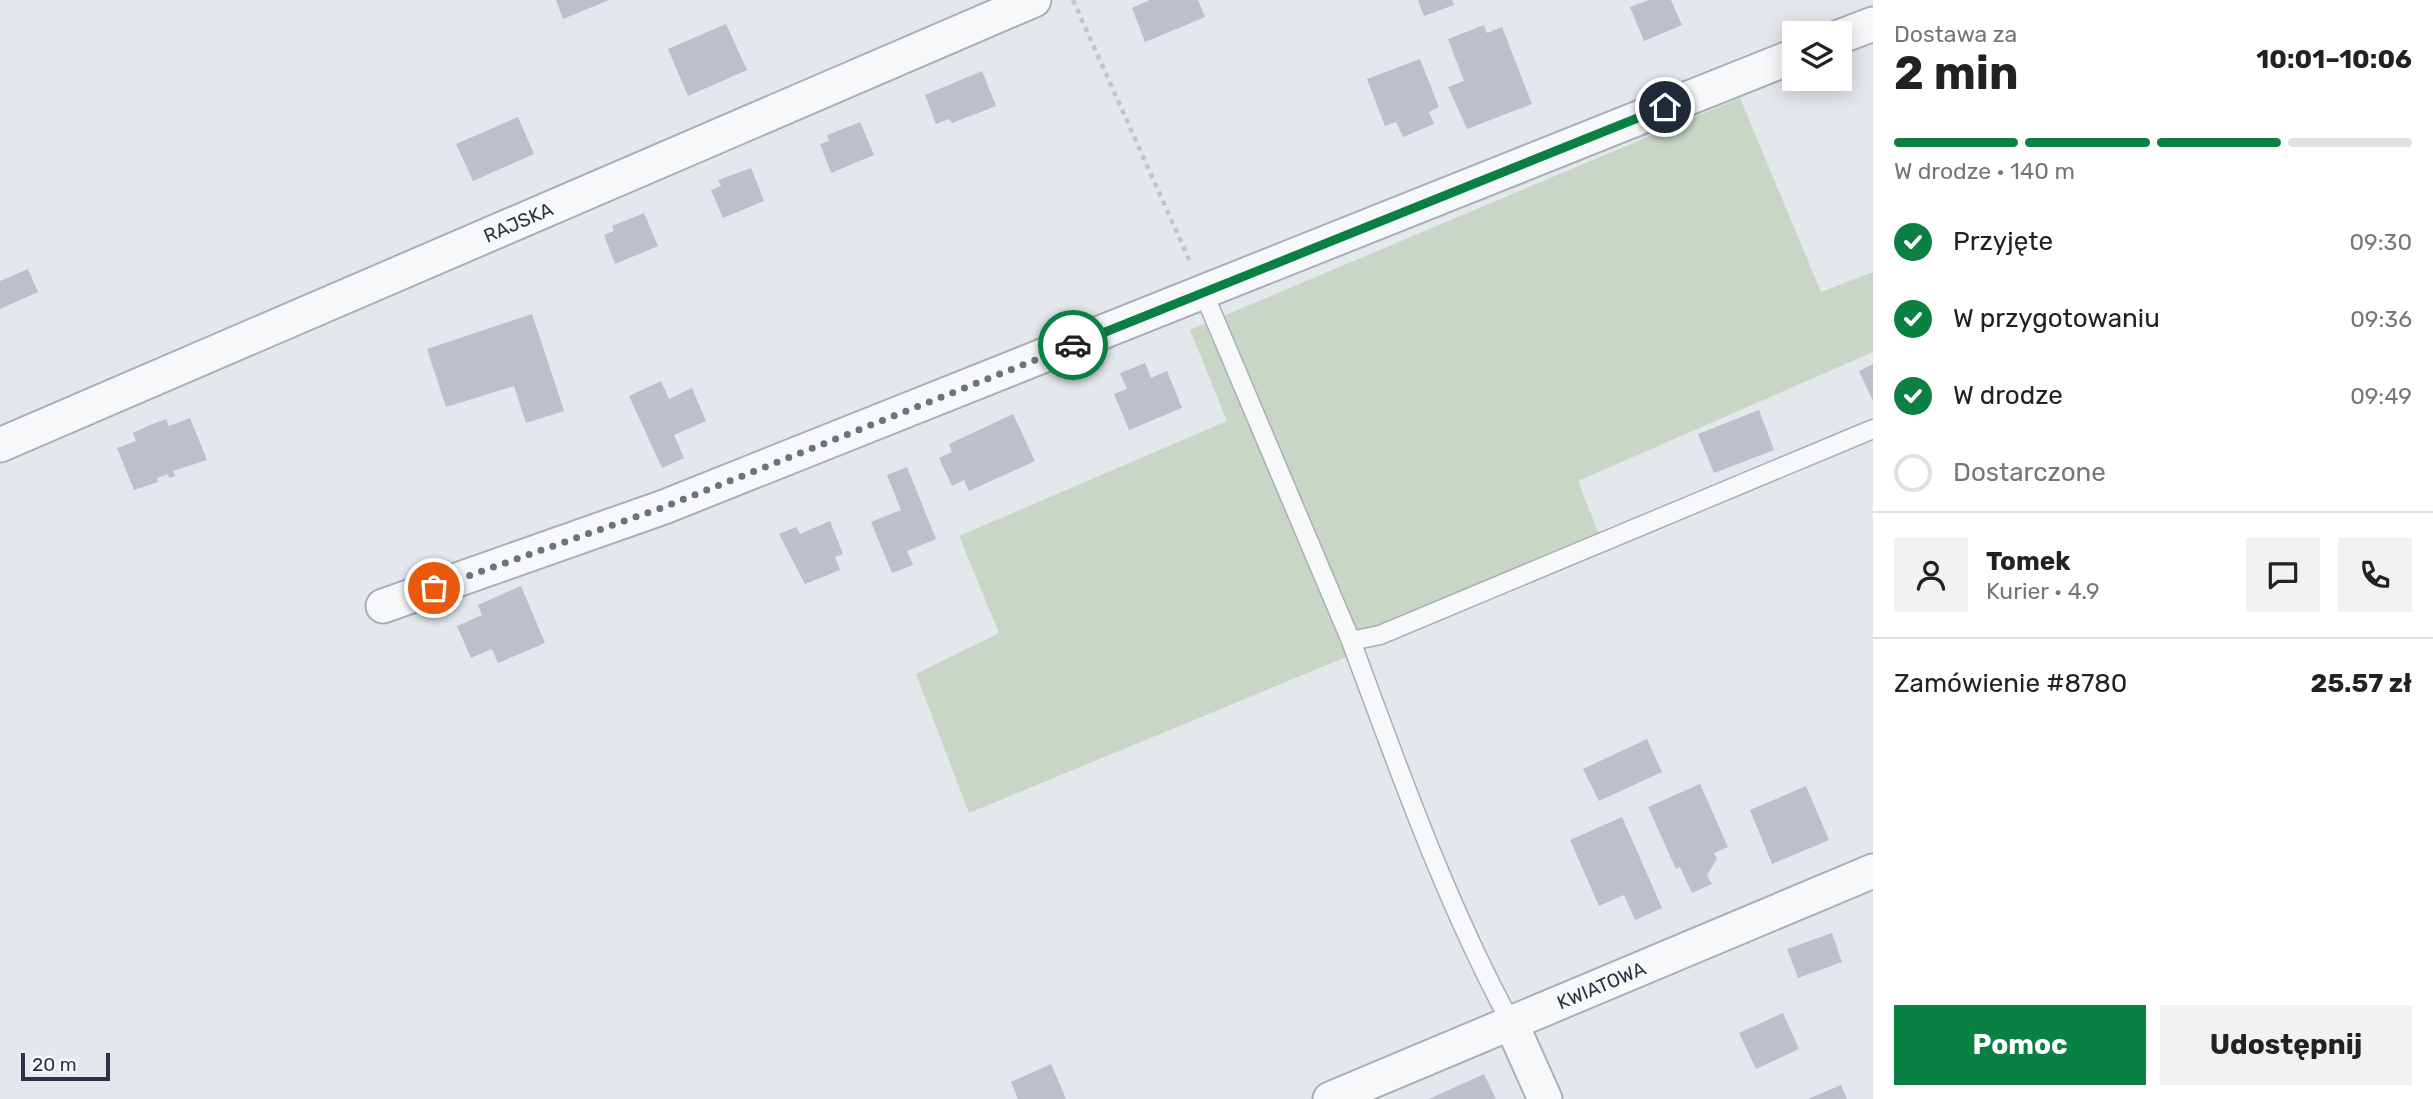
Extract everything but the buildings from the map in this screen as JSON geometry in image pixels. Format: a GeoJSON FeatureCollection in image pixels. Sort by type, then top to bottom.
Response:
{"type":"FeatureCollection","features":[{"type":"Feature","properties":{"kind":"street","name":"RAJSKA"},"geometry":{"type":"LineString","coordinates":[[0,445],[1034,0]]}},
{"type":"Feature","properties":{"kind":"street"},"geometry":{"type":"LineString","coordinates":[[1852,32],[1873,24]]}},
{"type":"Feature","properties":{"kind":"street"},"geometry":{"type":"LineString","coordinates":[[383,606],[664,507],[1204,294],[1782,61]]}},
{"type":"Feature","properties":{"kind":"street","name":"KWIATOWA"},"geometry":{"type":"LineString","coordinates":[[1330,1099],[1873,871]]}},
{"type":"Feature","properties":{"kind":"street"},"geometry":{"type":"LineString","coordinates":[[1511,1023],[1545,1099]]}},
{"type":"Feature","properties":{"kind":"lane"},"geometry":{"type":"LineString","coordinates":[[1204,294],[1351,641],[1419,825],[1487,978],[1511,1023]]}},
{"type":"Feature","properties":{"kind":"lane"},"geometry":{"type":"LineString","coordinates":[[1351,641],[1380,635],[1873,429]]}},
{"type":"Feature","properties":{"kind":"path"},"geometry":{"type":"LineString","coordinates":[[1073,0],[1204,294]]}},
{"type":"Feature","properties":{"kind":"green space"},"geometry":{"type":"Polygon","coordinates":[[[1740,98],[1821,292],[1873,272],[1873,352],[1578,481],[1605,550],[969,813],[916,674],[999,633],[959,536],[1227,421],[1190,330],[1740,98]]]}},
{"type":"Feature","properties":{"kind":"way so far"},"geometry":{"type":"LineString","coordinates":[[434,588],[664,507],[1073,345]]}},
{"type":"Feature","properties":{"kind":"route"},"geometry":{"type":"LineString","coordinates":[[1073,345],[1665,107]]}}]}
